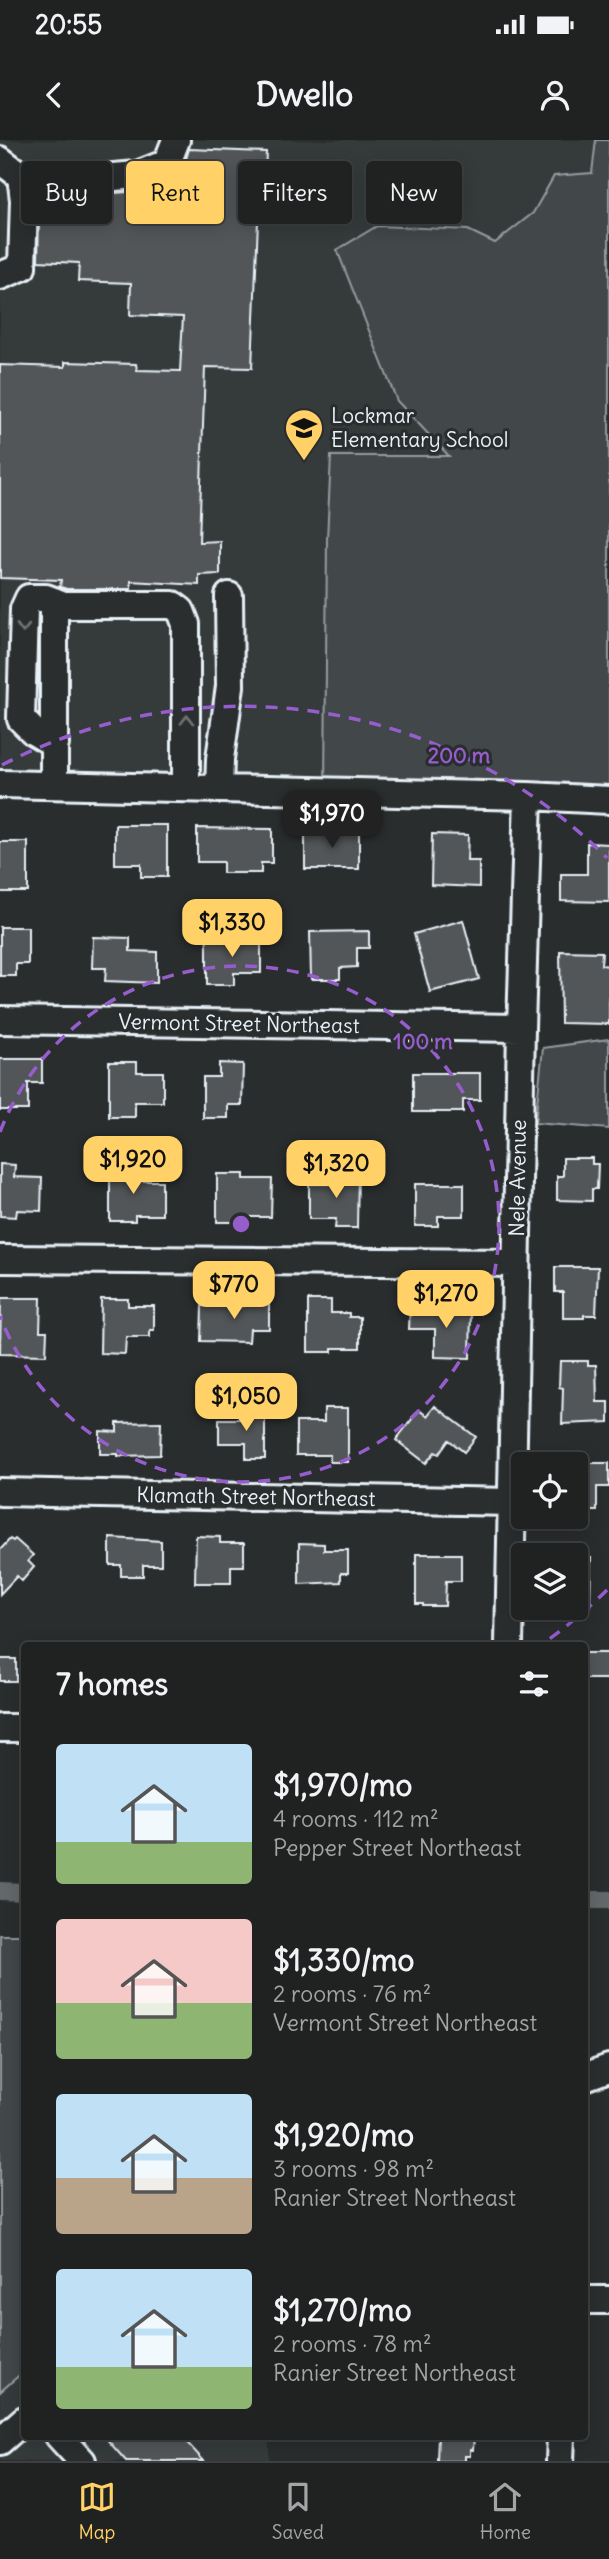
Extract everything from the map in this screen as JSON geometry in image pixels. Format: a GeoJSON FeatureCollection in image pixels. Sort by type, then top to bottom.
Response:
{"type":"FeatureCollection","features":[{"type":"Feature","properties":{"kind":"street"},"geometry":{"type":"LineString","coordinates":[[112,178],[138,176],[167,163],[176,140]]}},
{"type":"Feature","properties":{"kind":"street"},"geometry":{"type":"LineString","coordinates":[[0,160],[21,176]]}},
{"type":"Feature","properties":{"kind":"street"},"geometry":{"type":"LineString","coordinates":[[0,276],[22,267],[23,224]]}},
{"type":"Feature","properties":{"kind":"street"},"geometry":{"type":"LineString","coordinates":[[219,789],[230,685],[229,596]]}},
{"type":"Feature","properties":{"kind":"street"},"geometry":{"type":"LineString","coordinates":[[54,785],[54,601],[64,605],[173,605],[181,611],[186,624],[187,640],[186,788]]}},
{"type":"Feature","properties":{"kind":"street"},"geometry":{"type":"LineString","coordinates":[[0,784],[609,800]]}},
{"type":"Feature","properties":{"kind":"street","name":"Nele Avenue"},"geometry":{"type":"LineString","coordinates":[[513,1452],[520,1028],[528,796]]}},
{"type":"Feature","properties":{"kind":"street","name":"Vermont Street Northeast"},"geometry":{"type":"LineString","coordinates":[[0,1020],[520,1028]]}},
{"type":"Feature","properties":{"kind":"street"},"geometry":{"type":"LineString","coordinates":[[0,1259],[516,1263]]}},
{"type":"Feature","properties":{"kind":"street","name":"Klamath Street Northeast"},"geometry":{"type":"LineString","coordinates":[[0,1492],[511,1502]]}},
{"type":"Feature","properties":{"kind":"street","name":"Nele Avenue"},"geometry":{"type":"LineString","coordinates":[[509,1642],[511,1529]]}},
{"type":"Feature","properties":{"kind":"street"},"geometry":{"type":"LineString","coordinates":[[0,1728],[21,1728]]}},
{"type":"Feature","properties":{"kind":"street"},"geometry":{"type":"LineString","coordinates":[[588,2076],[609,2068]]}},
{"type":"Feature","properties":{"kind":"street"},"geometry":{"type":"LineString","coordinates":[[588,2300],[609,2300]]}},
{"type":"Feature","properties":{"kind":"street"},"geometry":{"type":"LineString","coordinates":[[0,2441],[21,2423]]}},
{"type":"Feature","properties":{"kind":"street"},"geometry":{"type":"LineString","coordinates":[[63,2440],[82,2461]]}},
{"type":"Feature","properties":{"kind":"street"},"geometry":{"type":"LineString","coordinates":[[560,2461],[561,2440]]}},
{"type":"Feature","properties":{"kind":"shaded area","name":"Lockmar Elementary School"},"geometry":{"type":"Polygon","coordinates":[[[0,140],[609,140],[609,804],[0,784],[0,140]]]}},
{"type":"Feature","properties":{"kind":"shaded area"},"geometry":{"type":"Polygon","coordinates":[[[596,140],[609,140],[609,804],[325,791],[327,539],[331,456],[449,456],[397,401],[337,250],[377,226],[468,230],[495,243],[533,213],[554,176],[592,173],[596,140]]]}},
{"type":"Feature","properties":{"kind":"shaded area"},"geometry":{"type":"Polygon","coordinates":[[[609,1039],[609,1129],[535,1123],[543,1048],[609,1039]]]}},
{"type":"Feature","properties":{"kind":"shaded area"},"geometry":{"type":"Polygon","coordinates":[[[0,1935],[21,1935],[21,2374],[0,2392],[0,1935]]]}},
{"type":"Feature","properties":{"kind":"shaded area"},"geometry":{"type":"Polygon","coordinates":[[[21,2374],[21,2440],[269,2440],[269,2461],[0,2461],[0,2392],[21,2374]]]}},
{"type":"Feature","properties":{"kind":"building"},"geometry":{"type":"Polygon","coordinates":[[[189,149],[266,152],[266,161],[238,161],[238,224],[258,224],[252,368],[205,367],[199,542],[220,541],[220,574],[199,575],[199,585],[131,581],[131,589],[67,589],[60,587],[61,580],[0,578],[0,365],[65,367],[65,362],[136,364],[137,370],[180,371],[183,317],[130,315],[131,283],[78,281],[79,263],[38,261],[39,224],[112,224],[112,193],[126,192],[126,224],[224,224],[224,161],[186,159],[189,149]]]}},
{"type":"Feature","properties":{"kind":"building"},"geometry":{"type":"Polygon","coordinates":[[[115,825],[167,825],[167,877],[141,877],[141,864],[115,864],[115,825]]]}},
{"type":"Feature","properties":{"kind":"building"},"geometry":{"type":"Polygon","coordinates":[[[197,828],[272,829],[272,863],[261,863],[261,873],[223,873],[223,862],[197,862],[197,828]]]}},
{"type":"Feature","properties":{"kind":"building"},"geometry":{"type":"Polygon","coordinates":[[[305,831],[359,831],[359,869],[305,869],[305,831]]]}},
{"type":"Feature","properties":{"kind":"building"},"geometry":{"type":"Polygon","coordinates":[[[432,834],[468,835],[467,861],[479,861],[479,887],[431,885],[432,834]]]}},
{"type":"Feature","properties":{"kind":"building"},"geometry":{"type":"Polygon","coordinates":[[[0,842],[28,842],[28,892],[0,892],[0,842]]]}},
{"type":"Feature","properties":{"kind":"building"},"geometry":{"type":"Polygon","coordinates":[[[587,843],[609,844],[609,902],[561,901],[561,874],[587,874],[587,843]]]}},
{"type":"Feature","properties":{"kind":"building"},"geometry":{"type":"Polygon","coordinates":[[[463,920],[479,979],[430,992],[414,934],[463,920]]]}},
{"type":"Feature","properties":{"kind":"building"},"geometry":{"type":"Polygon","coordinates":[[[0,927],[28,927],[28,964],[16,964],[16,976],[0,976],[0,927]]]}},
{"type":"Feature","properties":{"kind":"building"},"geometry":{"type":"Polygon","coordinates":[[[369,931],[369,948],[357,948],[357,967],[340,968],[340,979],[311,979],[310,932],[369,931]]]}},
{"type":"Feature","properties":{"kind":"building"},"geometry":{"type":"Polygon","coordinates":[[[93,937],[130,938],[130,951],[157,952],[157,983],[105,981],[106,968],[92,968],[93,937]]]}},
{"type":"Feature","properties":{"kind":"building"},"geometry":{"type":"Polygon","coordinates":[[[207,938],[261,938],[261,973],[234,973],[234,985],[207,985],[207,938]]]}},
{"type":"Feature","properties":{"kind":"building"},"geometry":{"type":"Polygon","coordinates":[[[560,951],[602,952],[601,965],[609,966],[609,1024],[561,1023],[560,951]]]}},
{"type":"Feature","properties":{"kind":"building"},"geometry":{"type":"Polygon","coordinates":[[[0,1059],[42,1059],[42,1083],[28,1083],[28,1110],[0,1110],[0,1059]]]}},
{"type":"Feature","properties":{"kind":"building"},"geometry":{"type":"Polygon","coordinates":[[[109,1062],[137,1062],[137,1072],[163,1072],[163,1102],[135,1102],[135,1117],[109,1117],[109,1062]]]}},
{"type":"Feature","properties":{"kind":"building"},"geometry":{"type":"Polygon","coordinates":[[[219,1063],[243,1064],[242,1105],[228,1105],[228,1118],[203,1118],[203,1077],[219,1077],[219,1063]]]}},
{"type":"Feature","properties":{"kind":"building"},"geometry":{"type":"Polygon","coordinates":[[[413,1073],[480,1073],[480,1100],[463,1100],[463,1112],[413,1112],[413,1073]]]}},
{"type":"Feature","properties":{"kind":"building"},"geometry":{"type":"Polygon","coordinates":[[[563,1158],[592,1158],[592,1164],[598,1164],[597,1189],[592,1189],[592,1201],[557,1200],[557,1176],[563,1176],[563,1158]]]}},
{"type":"Feature","properties":{"kind":"building"},"geometry":{"type":"Polygon","coordinates":[[[0,1164],[15,1165],[14,1177],[42,1178],[41,1211],[17,1210],[16,1217],[0,1216],[0,1164]]]}},
{"type":"Feature","properties":{"kind":"building"},"geometry":{"type":"Polygon","coordinates":[[[110,1168],[135,1168],[135,1181],[162,1181],[162,1215],[135,1215],[135,1221],[110,1221],[110,1168]]]}},
{"type":"Feature","properties":{"kind":"building"},"geometry":{"type":"Polygon","coordinates":[[[336,1170],[358,1170],[357,1228],[335,1228],[336,1219],[309,1219],[309,1184],[336,1184],[336,1170]]]}},
{"type":"Feature","properties":{"kind":"building"},"geometry":{"type":"Polygon","coordinates":[[[217,1174],[244,1174],[244,1179],[272,1179],[271,1217],[239,1217],[238,1222],[217,1222],[217,1174]]]}},
{"type":"Feature","properties":{"kind":"building"},"geometry":{"type":"Polygon","coordinates":[[[415,1184],[464,1184],[464,1216],[438,1216],[438,1226],[415,1226],[415,1184]]]}},
{"type":"Feature","properties":{"kind":"building"},"geometry":{"type":"Polygon","coordinates":[[[555,1267],[598,1267],[596,1315],[563,1318],[563,1292],[555,1292],[555,1267]]]}},
{"type":"Feature","properties":{"kind":"building"},"geometry":{"type":"Polygon","coordinates":[[[1,1298],[41,1298],[40,1331],[47,1331],[46,1355],[0,1354],[1,1298]]]}},
{"type":"Feature","properties":{"kind":"building"},"geometry":{"type":"Polygon","coordinates":[[[101,1299],[128,1299],[128,1306],[154,1306],[154,1330],[150,1330],[150,1337],[126,1337],[125,1354],[100,1353],[101,1299]]]}},
{"type":"Feature","properties":{"kind":"building"},"geometry":{"type":"Polygon","coordinates":[[[245,1300],[269,1300],[269,1329],[250,1329],[249,1342],[201,1341],[202,1306],[244,1306],[245,1300]]]}},
{"type":"Feature","properties":{"kind":"building"},"geometry":{"type":"Polygon","coordinates":[[[308,1300],[331,1300],[331,1313],[349,1313],[349,1317],[360,1317],[360,1348],[332,1348],[332,1352],[308,1352],[308,1300]]]}},
{"type":"Feature","properties":{"kind":"building"},"geometry":{"type":"Polygon","coordinates":[[[410,1308],[471,1309],[470,1358],[435,1357],[435,1329],[409,1329],[410,1308]]]}},
{"type":"Feature","properties":{"kind":"building"},"geometry":{"type":"Polygon","coordinates":[[[560,1361],[588,1361],[588,1365],[596,1365],[597,1402],[609,1402],[609,1422],[562,1424],[563,1388],[559,1387],[560,1361]]]}},
{"type":"Feature","properties":{"kind":"building"},"geometry":{"type":"Polygon","coordinates":[[[435,1406],[476,1437],[464,1452],[449,1440],[439,1454],[435,1452],[426,1463],[396,1440],[419,1410],[427,1416],[435,1406]]]}},
{"type":"Feature","properties":{"kind":"building"},"geometry":{"type":"Polygon","coordinates":[[[324,1408],[348,1408],[348,1462],[330,1462],[330,1455],[296,1455],[296,1422],[324,1422],[324,1408]]]}},
{"type":"Feature","properties":{"kind":"building"},"geometry":{"type":"Polygon","coordinates":[[[244,1412],[265,1412],[265,1459],[246,1459],[246,1443],[219,1443],[219,1419],[244,1419],[244,1412]]]}},
{"type":"Feature","properties":{"kind":"building"},"geometry":{"type":"Polygon","coordinates":[[[161,1422],[160,1455],[100,1454],[100,1431],[117,1432],[117,1423],[161,1422]]]}},
{"type":"Feature","properties":{"kind":"building"},"geometry":{"type":"Polygon","coordinates":[[[588,1463],[609,1463],[609,1487],[597,1487],[597,1511],[588,1511],[588,1463]]]}},
{"type":"Feature","properties":{"kind":"building"},"geometry":{"type":"Polygon","coordinates":[[[196,1536],[220,1537],[220,1543],[244,1543],[244,1566],[231,1566],[231,1583],[195,1583],[196,1536]]]}},
{"type":"Feature","properties":{"kind":"building"},"geometry":{"type":"Polygon","coordinates":[[[110,1538],[161,1541],[161,1565],[143,1565],[143,1576],[121,1576],[121,1565],[110,1565],[110,1538]]]}},
{"type":"Feature","properties":{"kind":"building"},"geometry":{"type":"Polygon","coordinates":[[[10,1539],[15,1539],[33,1555],[28,1561],[34,1567],[22,1581],[17,1576],[0,1594],[0,1550],[10,1539]]]}},
{"type":"Feature","properties":{"kind":"building"},"geometry":{"type":"Polygon","coordinates":[[[299,1543],[324,1544],[324,1550],[348,1550],[348,1573],[341,1573],[341,1582],[299,1584],[299,1543]]]}},
{"type":"Feature","properties":{"kind":"building"},"geometry":{"type":"Polygon","coordinates":[[[416,1554],[461,1554],[461,1581],[446,1581],[445,1606],[416,1604],[416,1554]]]}},
{"type":"Feature","properties":{"kind":"building"},"geometry":{"type":"Polygon","coordinates":[[[588,1557],[591,1557],[588,1606],[588,1557]]]}},
{"type":"Feature","properties":{"kind":"building"},"geometry":{"type":"Polygon","coordinates":[[[588,1653],[608,1653],[609,1679],[588,1679],[588,1653]]]}},
{"type":"Feature","properties":{"kind":"building"},"geometry":{"type":"Polygon","coordinates":[[[0,1659],[16,1659],[16,1681],[0,1681],[0,1659]]]}},
{"type":"Feature","properties":{"kind":"building"},"geometry":{"type":"Polygon","coordinates":[[[108,2440],[185,2440],[204,2461],[126,2461],[108,2440]]]}},
{"type":"Feature","properties":{"kind":"building"},"geometry":{"type":"Polygon","coordinates":[[[438,2440],[474,2440],[473,2450],[470,2450],[470,2456],[465,2456],[465,2461],[437,2461],[438,2440]]]}},
{"type":"Feature","properties":{"kind":"waterway"},"geometry":{"type":"LineString","coordinates":[[0,1891],[21,1892]]}},
{"type":"Feature","properties":{"kind":"waterway"},"geometry":{"type":"LineString","coordinates":[[588,1900],[609,1900]]}},
{"type":"Feature","properties":{"kind":"place","name":"Lockmar Elementary School"},"geometry":{"type":"Point","coordinates":[304,462]}}]}
